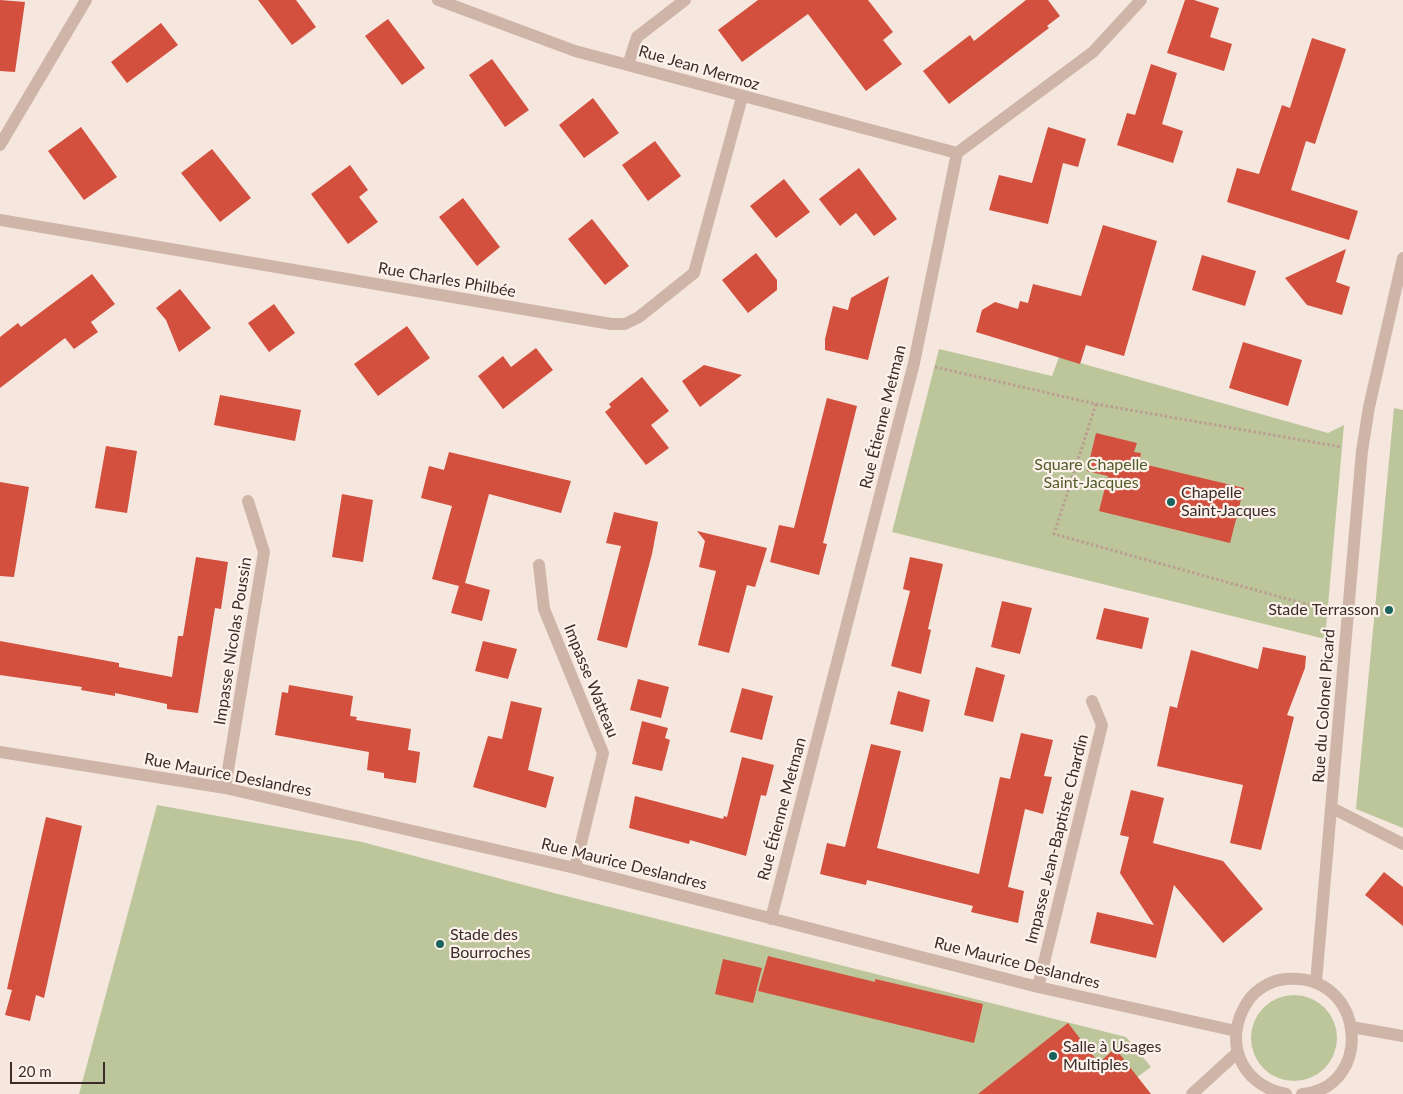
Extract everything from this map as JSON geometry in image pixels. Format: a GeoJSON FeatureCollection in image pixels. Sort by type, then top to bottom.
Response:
{"type":"FeatureCollection","features":[{"type":"Feature","properties":{"kind":"street"},"geometry":{"type":"LineString","coordinates":[[0,145],[86,0]]}},
{"type":"Feature","properties":{"kind":"street","name":"Rue Jean Mermoz"},"geometry":{"type":"LineString","coordinates":[[438,0],[574,51],[957,153]]}},
{"type":"Feature","properties":{"kind":"street"},"geometry":{"type":"LineString","coordinates":[[628,65],[637,37],[685,0]]}},
{"type":"Feature","properties":{"kind":"street"},"geometry":{"type":"LineString","coordinates":[[957,153],[1093,52],[1141,0]]}},
{"type":"Feature","properties":{"kind":"street","name":"Rue Charles Philbée"},"geometry":{"type":"LineString","coordinates":[[0,220],[610,324],[625,324],[639,317],[694,274],[742,97]]}},
{"type":"Feature","properties":{"kind":"street","name":"Rue Étienne Metman"},"geometry":{"type":"LineString","coordinates":[[771,919],[914,363],[957,153]]}},
{"type":"Feature","properties":{"kind":"street","name":"Rue du Colonel Picard"},"geometry":{"type":"LineString","coordinates":[[1316,982],[1332,808],[1346,616],[1362,451],[1369,407],[1403,258]]}},
{"type":"Feature","properties":{"kind":"street","name":"Impasse Nicolas Poussin"},"geometry":{"type":"LineString","coordinates":[[225,788],[264,552],[248,501]]}},
{"type":"Feature","properties":{"kind":"street","name":"Impasse Watteau"},"geometry":{"type":"LineString","coordinates":[[539,565],[544,609],[603,753],[575,868]]}},
{"type":"Feature","properties":{"kind":"street","name":"Impasse Jean-Baptiste Chardin"},"geometry":{"type":"LineString","coordinates":[[1038,987],[1102,725],[1092,701]]}},
{"type":"Feature","properties":{"kind":"street","name":"Rue Maurice Deslandres"},"geometry":{"type":"LineString","coordinates":[[0,752],[225,788],[575,868],[1038,987],[1236,1031]]}},
{"type":"Feature","properties":{"kind":"street"},"geometry":{"type":"LineString","coordinates":[[1332,808],[1403,844]]}},
{"type":"Feature","properties":{"kind":"street"},"geometry":{"type":"LineString","coordinates":[[1286,1094],[1273,1091],[1257,1082],[1245,1069],[1238,1052],[1236,1031],[1240,1014],[1250,998],[1264,987],[1280,980],[1298,978],[1316,982],[1333,992],[1346,1008],[1352,1027],[1352,1044],[1347,1060],[1338,1075],[1325,1087],[1302,1094]]}},
{"type":"Feature","properties":{"kind":"street"},"geometry":{"type":"LineString","coordinates":[[1352,1027],[1403,1036]]}},
{"type":"Feature","properties":{"kind":"street"},"geometry":{"type":"LineString","coordinates":[[1192,1094],[1238,1052]]}},
{"type":"Feature","properties":{"kind":"path"},"geometry":{"type":"LineString","coordinates":[[914,363],[1096,404],[1362,451]]}},
{"type":"Feature","properties":{"kind":"path"},"geometry":{"type":"LineString","coordinates":[[1096,404],[1054,534],[1346,616]]}},
{"type":"Feature","properties":{"kind":"green space","name":"Square Chapelle Saint-Jacques"},"geometry":{"type":"Polygon","coordinates":[[[939,349],[1052,376],[1059,357],[1328,433],[1344,425],[1325,639],[892,532],[939,349]]]}},
{"type":"Feature","properties":{"kind":"green space","name":"Stade Terrasson"},"geometry":{"type":"Polygon","coordinates":[[[1394,408],[1403,410],[1403,828],[1356,809],[1394,408]]]}},
{"type":"Feature","properties":{"kind":"green space","name":"Stade des Bourroches"},"geometry":{"type":"Polygon","coordinates":[[[157,805],[362,842],[558,894],[1126,1037],[1151,1067],[1114,1094],[79,1094],[157,805]]]}},
{"type":"Feature","properties":{"kind":"green space"},"geometry":{"type":"Polygon","coordinates":[[[1286,995],[1302,995],[1311,998],[1325,1007],[1334,1021],[1337,1038],[1334,1055],[1325,1069],[1311,1078],[1302,1081],[1286,1081],[1270,1074],[1258,1062],[1251,1046],[1251,1030],[1258,1014],[1270,1002],[1286,995]]]}},
{"type":"Feature","properties":{"kind":"building"},"geometry":{"type":"Polygon","coordinates":[[[0,0],[25,2],[15,72],[0,71],[0,0]]]}},
{"type":"Feature","properties":{"kind":"building"},"geometry":{"type":"Polygon","coordinates":[[[258,0],[296,0],[316,27],[292,45],[258,0]]]}},
{"type":"Feature","properties":{"kind":"building"},"geometry":{"type":"Polygon","coordinates":[[[758,0],[868,0],[893,32],[883,40],[902,64],[866,91],[808,14],[742,62],[718,30],[758,0]]]}},
{"type":"Feature","properties":{"kind":"building"},"geometry":{"type":"Polygon","coordinates":[[[1026,0],[1048,0],[1060,16],[1047,26],[1049,28],[949,104],[923,71],[970,35],[974,41],[1026,0]]]}},
{"type":"Feature","properties":{"kind":"building"},"geometry":{"type":"Polygon","coordinates":[[[1185,0],[1194,0],[1219,8],[1210,37],[1232,44],[1224,71],[1167,53],[1185,0]]]}},
{"type":"Feature","properties":{"kind":"building"},"geometry":{"type":"Polygon","coordinates":[[[388,19],[425,68],[402,85],[365,36],[388,19]]]}},
{"type":"Feature","properties":{"kind":"building"},"geometry":{"type":"Polygon","coordinates":[[[161,23],[178,45],[127,83],[111,62],[161,23]]]}},
{"type":"Feature","properties":{"kind":"building"},"geometry":{"type":"Polygon","coordinates":[[[1312,38],[1346,49],[1315,144],[1306,141],[1291,190],[1358,211],[1349,240],[1227,202],[1237,168],[1259,174],[1282,105],[1290,108],[1312,38]]]}},
{"type":"Feature","properties":{"kind":"building"},"geometry":{"type":"Polygon","coordinates":[[[492,59],[529,110],[505,127],[469,75],[492,59]]]}},
{"type":"Feature","properties":{"kind":"building"},"geometry":{"type":"Polygon","coordinates":[[[1151,64],[1177,73],[1162,124],[1183,131],[1173,163],[1117,145],[1127,113],[1135,115],[1151,64]]]}},
{"type":"Feature","properties":{"kind":"building"},"geometry":{"type":"Polygon","coordinates":[[[593,98],[619,133],[584,158],[559,125],[593,98]]]}},
{"type":"Feature","properties":{"kind":"building"},"geometry":{"type":"Polygon","coordinates":[[[81,127],[117,177],[84,200],[48,151],[81,127]]]}},
{"type":"Feature","properties":{"kind":"building"},"geometry":{"type":"Polygon","coordinates":[[[1048,127],[1086,139],[1078,167],[1063,163],[1048,224],[989,210],[999,175],[1032,183],[1048,127]]]}},
{"type":"Feature","properties":{"kind":"building"},"geometry":{"type":"Polygon","coordinates":[[[655,141],[681,176],[648,201],[622,165],[655,141]]]}},
{"type":"Feature","properties":{"kind":"building"},"geometry":{"type":"Polygon","coordinates":[[[212,149],[251,198],[220,222],[181,173],[212,149]]]}},
{"type":"Feature","properties":{"kind":"building"},"geometry":{"type":"Polygon","coordinates":[[[350,165],[368,190],[359,197],[378,222],[348,244],[311,194],[350,165]]]}},
{"type":"Feature","properties":{"kind":"building"},"geometry":{"type":"Polygon","coordinates":[[[859,168],[897,219],[874,236],[856,213],[840,226],[819,199],[859,168]]]}},
{"type":"Feature","properties":{"kind":"building"},"geometry":{"type":"Polygon","coordinates":[[[784,179],[810,212],[776,238],[750,206],[784,179]]]}},
{"type":"Feature","properties":{"kind":"building"},"geometry":{"type":"Polygon","coordinates":[[[463,198],[500,247],[477,266],[439,217],[463,198]]]}},
{"type":"Feature","properties":{"kind":"building"},"geometry":{"type":"Polygon","coordinates":[[[592,219],[629,266],[605,285],[568,239],[592,219]]]}},
{"type":"Feature","properties":{"kind":"building"},"geometry":{"type":"Polygon","coordinates":[[[1103,225],[1157,241],[1124,356],[1086,345],[1080,364],[976,332],[982,310],[995,302],[1018,309],[1020,301],[1028,303],[1033,284],[1081,296],[1103,225]]]}},
{"type":"Feature","properties":{"kind":"building"},"geometry":{"type":"Polygon","coordinates":[[[1346,249],[1336,282],[1350,287],[1342,315],[1307,305],[1285,278],[1346,249]]]}},
{"type":"Feature","properties":{"kind":"building"},"geometry":{"type":"Polygon","coordinates":[[[756,253],[777,280],[777,290],[748,313],[722,280],[756,253]]]}},
{"type":"Feature","properties":{"kind":"building"},"geometry":{"type":"Polygon","coordinates":[[[1202,255],[1256,271],[1245,306],[1192,290],[1202,255]]]}},
{"type":"Feature","properties":{"kind":"building"},"geometry":{"type":"Polygon","coordinates":[[[92,274],[115,304],[91,322],[98,332],[74,349],[65,338],[0,388],[0,337],[18,323],[21,327],[92,274]]]}},
{"type":"Feature","properties":{"kind":"building"},"geometry":{"type":"Polygon","coordinates":[[[889,276],[868,360],[825,350],[825,339],[833,306],[848,310],[851,298],[889,276]]]}},
{"type":"Feature","properties":{"kind":"building"},"geometry":{"type":"Polygon","coordinates":[[[180,289],[211,328],[179,352],[166,320],[156,308],[180,289]]]}},
{"type":"Feature","properties":{"kind":"building"},"geometry":{"type":"Polygon","coordinates":[[[274,304],[295,333],[269,352],[248,323],[274,304]]]}},
{"type":"Feature","properties":{"kind":"building"},"geometry":{"type":"Polygon","coordinates":[[[407,326],[430,358],[378,396],[354,364],[407,326]]]}},
{"type":"Feature","properties":{"kind":"building"},"geometry":{"type":"Polygon","coordinates":[[[1243,342],[1302,360],[1288,406],[1229,388],[1243,342]]]}},
{"type":"Feature","properties":{"kind":"building"},"geometry":{"type":"Polygon","coordinates":[[[536,348],[553,370],[503,409],[478,376],[503,356],[511,367],[536,348]]]}},
{"type":"Feature","properties":{"kind":"building"},"geometry":{"type":"Polygon","coordinates":[[[704,365],[742,375],[700,407],[682,381],[704,365]]]}},
{"type":"Feature","properties":{"kind":"building"},"geometry":{"type":"Polygon","coordinates":[[[642,377],[669,411],[651,425],[669,448],[646,465],[605,412],[611,407],[609,404],[642,377]]]}},
{"type":"Feature","properties":{"kind":"building"},"geometry":{"type":"Polygon","coordinates":[[[220,395],[301,410],[295,441],[214,425],[220,395]]]}},
{"type":"Feature","properties":{"kind":"building"},"geometry":{"type":"Polygon","coordinates":[[[827,398],[857,406],[823,543],[827,544],[819,575],[770,562],[779,525],[794,528],[827,398]]]}},
{"type":"Feature","properties":{"kind":"building","name":"Chapelle Saint-Jacques"},"geometry":{"type":"Polygon","coordinates":[[[1096,433],[1137,443],[1134,452],[1141,453],[1139,463],[1244,488],[1230,543],[1099,511],[1108,476],[1087,471],[1096,433]]]}},
{"type":"Feature","properties":{"kind":"building"},"geometry":{"type":"Polygon","coordinates":[[[106,446],[137,451],[127,513],[95,508],[106,446]]]}},
{"type":"Feature","properties":{"kind":"building"},"geometry":{"type":"Polygon","coordinates":[[[449,452],[571,481],[561,513],[489,494],[465,583],[490,590],[482,621],[451,613],[459,586],[432,579],[452,506],[421,498],[429,466],[444,470],[449,452]]]}},
{"type":"Feature","properties":{"kind":"building"},"geometry":{"type":"Polygon","coordinates":[[[0,482],[29,487],[14,577],[0,576],[0,482]]]}},
{"type":"Feature","properties":{"kind":"building"},"geometry":{"type":"Polygon","coordinates":[[[342,494],[373,500],[363,562],[332,557],[342,494]]]}},
{"type":"Feature","properties":{"kind":"building"},"geometry":{"type":"Polygon","coordinates":[[[614,512],[658,522],[652,554],[627,648],[597,640],[621,546],[606,543],[614,512]]]}},
{"type":"Feature","properties":{"kind":"building"},"geometry":{"type":"Polygon","coordinates":[[[697,531],[767,548],[755,587],[747,585],[729,653],[698,645],[716,571],[699,567],[705,541],[697,531]]]}},
{"type":"Feature","properties":{"kind":"building"},"geometry":{"type":"Polygon","coordinates":[[[196,557],[228,562],[221,609],[215,608],[198,713],[167,709],[167,704],[115,693],[115,696],[81,690],[82,687],[0,675],[0,641],[119,663],[119,667],[172,677],[178,636],[183,636],[196,557]]]}},
{"type":"Feature","properties":{"kind":"building"},"geometry":{"type":"Polygon","coordinates":[[[910,557],[943,564],[928,629],[931,630],[921,674],[891,666],[910,591],[903,589],[910,557]]]}},
{"type":"Feature","properties":{"kind":"building"},"geometry":{"type":"Polygon","coordinates":[[[1002,601],[1032,608],[1020,654],[991,647],[1002,601]]]}},
{"type":"Feature","properties":{"kind":"building"},"geometry":{"type":"Polygon","coordinates":[[[1104,608],[1149,618],[1142,649],[1096,639],[1104,608]]]}},
{"type":"Feature","properties":{"kind":"building"},"geometry":{"type":"Polygon","coordinates":[[[483,641],[517,649],[508,679],[475,671],[483,641]]]}},
{"type":"Feature","properties":{"kind":"building"},"geometry":{"type":"Polygon","coordinates":[[[1263,647],[1306,656],[1305,668],[1287,715],[1294,717],[1261,850],[1230,843],[1243,785],[1157,766],[1170,706],[1177,708],[1191,650],[1258,669],[1263,647]]]}},
{"type":"Feature","properties":{"kind":"building"},"geometry":{"type":"Polygon","coordinates":[[[976,667],[1005,675],[993,722],[964,715],[976,667]]]}},
{"type":"Feature","properties":{"kind":"building"},"geometry":{"type":"Polygon","coordinates":[[[638,679],[669,687],[661,718],[630,710],[638,679]]]}},
{"type":"Feature","properties":{"kind":"building"},"geometry":{"type":"Polygon","coordinates":[[[289,685],[353,696],[350,716],[357,717],[356,720],[411,729],[408,750],[420,752],[416,783],[384,778],[384,773],[367,770],[369,752],[275,735],[282,692],[288,693],[289,685]]]}},
{"type":"Feature","properties":{"kind":"building"},"geometry":{"type":"Polygon","coordinates":[[[742,688],[773,696],[762,740],[730,732],[742,688]]]}},
{"type":"Feature","properties":{"kind":"building"},"geometry":{"type":"Polygon","coordinates":[[[898,691],[930,700],[923,732],[890,724],[898,691]]]}},
{"type":"Feature","properties":{"kind":"building"},"geometry":{"type":"Polygon","coordinates":[[[511,701],[542,708],[528,770],[554,777],[546,808],[473,787],[488,736],[502,739],[511,701]]]}},
{"type":"Feature","properties":{"kind":"building"},"geometry":{"type":"Polygon","coordinates":[[[642,721],[668,728],[665,738],[670,740],[662,771],[632,764],[642,721]]]}},
{"type":"Feature","properties":{"kind":"building"},"geometry":{"type":"Polygon","coordinates":[[[1021,733],[1053,740],[1044,776],[1052,777],[1043,814],[1025,809],[1008,887],[1024,891],[1018,923],[971,912],[973,906],[867,880],[866,885],[820,874],[827,843],[845,847],[871,744],[901,751],[877,848],[979,874],[1000,777],[1010,779],[1021,733]]]}},
{"type":"Feature","properties":{"kind":"building"},"geometry":{"type":"Polygon","coordinates":[[[742,757],[774,765],[766,796],[761,795],[746,856],[690,840],[689,844],[629,828],[635,796],[723,819],[724,816],[727,817],[742,757]]]}},
{"type":"Feature","properties":{"kind":"building"},"geometry":{"type":"Polygon","coordinates":[[[1131,790],[1164,798],[1153,843],[1223,861],[1263,909],[1223,943],[1174,885],[1156,958],[1090,943],[1097,912],[1154,925],[1120,873],[1129,837],[1120,835],[1131,790]]]}},
{"type":"Feature","properties":{"kind":"building"},"geometry":{"type":"Polygon","coordinates":[[[46,817],[82,826],[44,998],[36,995],[30,1021],[5,1015],[12,990],[7,989],[46,817]]]}},
{"type":"Feature","properties":{"kind":"building"},"geometry":{"type":"Polygon","coordinates":[[[1384,872],[1403,887],[1403,926],[1365,895],[1384,872]]]}},
{"type":"Feature","properties":{"kind":"building"},"geometry":{"type":"Polygon","coordinates":[[[768,956],[875,982],[875,979],[983,1004],[974,1043],[758,991],[768,956]]]}},
{"type":"Feature","properties":{"kind":"building"},"geometry":{"type":"Polygon","coordinates":[[[723,959],[762,968],[753,1003],[715,994],[723,959]]]}},
{"type":"Feature","properties":{"kind":"building"},"geometry":{"type":"Polygon","coordinates":[[[1068,1023],[1099,1063],[1115,1048],[1151,1094],[978,1094],[1068,1023]]]}},
{"type":"Feature","properties":{"kind":"place","name":"Chapelle Saint-Jacques"},"geometry":{"type":"Point","coordinates":[1171,502]}},
{"type":"Feature","properties":{"kind":"place","name":"Stade Terrasson"},"geometry":{"type":"Point","coordinates":[1389,610]}},
{"type":"Feature","properties":{"kind":"place","name":"Stade des Bourroches"},"geometry":{"type":"Point","coordinates":[440,944]}},
{"type":"Feature","properties":{"kind":"place","name":"Salle à Usages Multiples"},"geometry":{"type":"Point","coordinates":[1053,1056]}}]}
